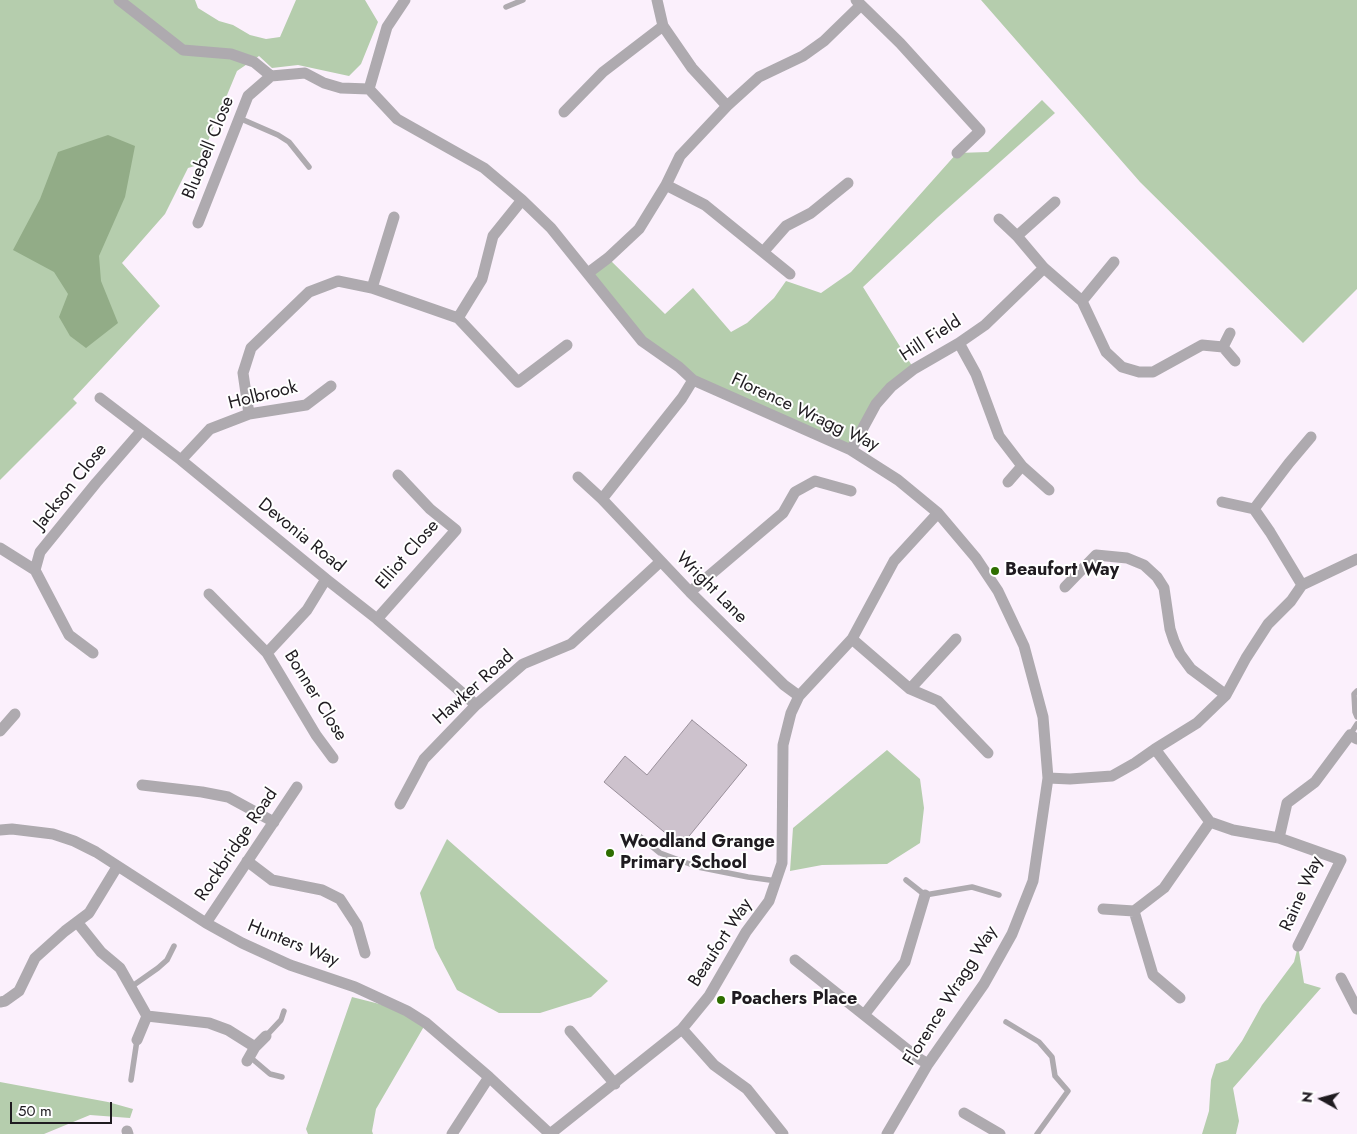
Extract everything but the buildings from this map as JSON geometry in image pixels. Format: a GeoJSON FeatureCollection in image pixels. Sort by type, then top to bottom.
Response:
{"type":"FeatureCollection","features":[{"type":"Feature","properties":{"kind":"street"},"geometry":{"type":"LineString","coordinates":[[119,0],[183,50],[231,54],[254,62],[271,76],[305,73],[324,83],[341,88],[369,89],[387,27],[405,0]]}},
{"type":"Feature","properties":{"kind":"street"},"geometry":{"type":"LineString","coordinates":[[657,0],[663,26],[692,68],[727,106]]}},
{"type":"Feature","properties":{"kind":"street"},"geometry":{"type":"LineString","coordinates":[[588,273],[608,258],[639,229],[666,185],[680,156],[727,106],[759,77],[803,56],[824,41],[858,3],[900,43],[980,131],[957,153]]}},
{"type":"Feature","properties":{"kind":"street"},"geometry":{"type":"LineString","coordinates":[[564,112],[603,72],[663,26]]}},
{"type":"Feature","properties":{"kind":"street","name":"Bluebell Close"},"geometry":{"type":"LineString","coordinates":[[198,222],[248,96],[271,76]]}},
{"type":"Feature","properties":{"kind":"street","name":"Florence Wragg Way"},"geometry":{"type":"LineString","coordinates":[[369,89],[397,119],[484,168],[522,200],[551,228],[642,341],[679,367],[693,380],[851,450],[898,480],[938,513],[976,558],[998,591],[1024,646],[1043,717],[1048,778],[1033,881],[1012,934],[984,984],[928,1064],[887,1134]]}},
{"type":"Feature","properties":{"kind":"street"},"geometry":{"type":"LineString","coordinates":[[764,251],[786,226],[811,213],[848,183]]}},
{"type":"Feature","properties":{"kind":"street"},"geometry":{"type":"LineString","coordinates":[[666,185],[705,204],[790,274]]}},
{"type":"Feature","properties":{"kind":"street"},"geometry":{"type":"LineString","coordinates":[[458,318],[482,279],[493,236],[522,200]]}},
{"type":"Feature","properties":{"kind":"street"},"geometry":{"type":"LineString","coordinates":[[1017,236],[1055,202]]}},
{"type":"Feature","properties":{"kind":"street"},"geometry":{"type":"LineString","coordinates":[[372,288],[394,218]]}},
{"type":"Feature","properties":{"kind":"street"},"geometry":{"type":"LineString","coordinates":[[999,219],[1017,236],[1044,268],[1082,301],[1106,352],[1122,367],[1139,372],[1153,372],[1202,345],[1223,347],[1235,361]]}},
{"type":"Feature","properties":{"kind":"street"},"geometry":{"type":"LineString","coordinates":[[1082,301],[1114,262]]}},
{"type":"Feature","properties":{"kind":"street","name":"Hill Field"},"geometry":{"type":"LineString","coordinates":[[851,450],[876,404],[891,386],[914,369],[959,343],[985,325],[1044,268]]}},
{"type":"Feature","properties":{"kind":"street"},"geometry":{"type":"LineString","coordinates":[[249,414],[244,373],[251,348],[309,292],[338,281],[372,288],[458,318],[518,382],[567,345]]}},
{"type":"Feature","properties":{"kind":"street"},"geometry":{"type":"LineString","coordinates":[[1223,347],[1230,334]]}},
{"type":"Feature","properties":{"kind":"street"},"geometry":{"type":"LineString","coordinates":[[959,343],[976,374],[1000,436],[1022,466],[1049,490]]}},
{"type":"Feature","properties":{"kind":"street"},"geometry":{"type":"LineString","coordinates":[[602,500],[682,398],[693,380]]}},
{"type":"Feature","properties":{"kind":"street","name":"Holbrook"},"geometry":{"type":"LineString","coordinates":[[181,460],[210,429],[249,414],[306,405],[331,386]]}},
{"type":"Feature","properties":{"kind":"street","name":"Devonia Road"},"geometry":{"type":"LineString","coordinates":[[100,398],[181,460],[377,619],[476,705]]}},
{"type":"Feature","properties":{"kind":"street","name":"Jackson Close"},"geometry":{"type":"LineString","coordinates":[[35,570],[40,552],[141,431]]}},
{"type":"Feature","properties":{"kind":"street"},"geometry":{"type":"LineString","coordinates":[[1254,509],[1289,462],[1311,438]]}},
{"type":"Feature","properties":{"kind":"street"},"geometry":{"type":"LineString","coordinates":[[1008,482],[1022,466]]}},
{"type":"Feature","properties":{"kind":"street","name":"Elliot Close"},"geometry":{"type":"LineString","coordinates":[[377,619],[456,530],[430,509],[398,475]]}},
{"type":"Feature","properties":{"kind":"street","name":"Wright Lane"},"geometry":{"type":"LineString","coordinates":[[578,477],[690,592],[784,685],[799,696]]}},
{"type":"Feature","properties":{"kind":"street"},"geometry":{"type":"LineString","coordinates":[[690,592],[783,513],[795,492],[815,481],[851,491]]}},
{"type":"Feature","properties":{"kind":"street"},"geometry":{"type":"LineString","coordinates":[[1222,502],[1254,509],[1302,585]]}},
{"type":"Feature","properties":{"kind":"street","name":"Beaufort Way"},"geometry":{"type":"LineString","coordinates":[[550,1134],[682,1029],[709,996],[746,932],[769,900],[777,881],[782,855],[783,745],[791,713],[799,696],[852,639],[894,561],[938,513]]}},
{"type":"Feature","properties":{"kind":"street"},"geometry":{"type":"LineString","coordinates":[[0,548],[35,570],[69,635],[93,654]]}},
{"type":"Feature","properties":{"kind":"street"},"geometry":{"type":"LineString","coordinates":[[1065,587],[1095,550],[1127,558],[1144,565],[1157,577],[1164,588],[1170,629],[1180,654],[1191,668],[1226,695]]}},
{"type":"Feature","properties":{"kind":"street"},"geometry":{"type":"LineString","coordinates":[[1048,778],[1070,779],[1112,776],[1136,763],[1155,748],[1197,723],[1226,695],[1246,658],[1268,624],[1291,602],[1302,585],[1357,559]]}},
{"type":"Feature","properties":{"kind":"street","name":"Hawker Road"},"geometry":{"type":"LineString","coordinates":[[400,804],[424,760],[476,705],[523,664],[571,644],[660,562]]}},
{"type":"Feature","properties":{"kind":"street","name":"Bonner Close"},"geometry":{"type":"LineString","coordinates":[[267,653],[307,610],[326,579]]}},
{"type":"Feature","properties":{"kind":"street","name":"Bonner Close"},"geometry":{"type":"LineString","coordinates":[[209,594],[267,653],[316,735],[333,758]]}},
{"type":"Feature","properties":{"kind":"street"},"geometry":{"type":"LineString","coordinates":[[852,639],[910,689],[938,701],[988,753]]}},
{"type":"Feature","properties":{"kind":"street"},"geometry":{"type":"LineString","coordinates":[[910,689],[956,639]]}},
{"type":"Feature","properties":{"kind":"street"},"geometry":{"type":"LineString","coordinates":[[0,731],[15,714]]}},
{"type":"Feature","properties":{"kind":"street"},"geometry":{"type":"LineString","coordinates":[[1279,838],[1287,803],[1315,782],[1354,737]]}},
{"type":"Feature","properties":{"kind":"street"},"geometry":{"type":"LineString","coordinates":[[1103,909],[1134,911],[1164,888],[1210,822],[1155,748]]}},
{"type":"Feature","properties":{"kind":"street"},"geometry":{"type":"LineString","coordinates":[[142,784],[202,792],[228,798],[274,822]]}},
{"type":"Feature","properties":{"kind":"street","name":"Rockbridge Road"},"geometry":{"type":"LineString","coordinates":[[206,923],[297,787]]}},
{"type":"Feature","properties":{"kind":"street","name":"Raine Way"},"geometry":{"type":"LineString","coordinates":[[1210,822],[1233,830],[1279,838],[1341,860],[1298,946]]}},
{"type":"Feature","properties":{"kind":"street","name":"Hunters Way"},"geometry":{"type":"LineString","coordinates":[[0,830],[53,834],[74,840],[96,852],[206,923],[242,943],[290,965],[355,987],[407,1011],[426,1023],[550,1134]]}},
{"type":"Feature","properties":{"kind":"street"},"geometry":{"type":"LineString","coordinates":[[247,861],[272,880],[322,890],[340,899],[357,926],[365,953]]}},
{"type":"Feature","properties":{"kind":"street"},"geometry":{"type":"LineString","coordinates":[[0,1002],[5,1001],[18,991],[35,958],[65,931],[89,913],[117,867]]}},
{"type":"Feature","properties":{"kind":"street"},"geometry":{"type":"LineString","coordinates":[[864,1015],[905,962],[925,895]]}},
{"type":"Feature","properties":{"kind":"street"},"geometry":{"type":"LineString","coordinates":[[1134,911],[1152,975],[1180,998]]}},
{"type":"Feature","properties":{"kind":"street"},"geometry":{"type":"LineString","coordinates":[[77,922],[101,952],[120,968],[147,1016]]}},
{"type":"Feature","properties":{"kind":"street"},"geometry":{"type":"LineString","coordinates":[[795,960],[928,1064]]}},
{"type":"Feature","properties":{"kind":"street"},"geometry":{"type":"LineString","coordinates":[[1341,978],[1357,1009]]}},
{"type":"Feature","properties":{"kind":"street"},"geometry":{"type":"LineString","coordinates":[[137,1040],[147,1016]]}},
{"type":"Feature","properties":{"kind":"street"},"geometry":{"type":"LineString","coordinates":[[147,1016],[209,1023],[228,1030],[251,1055],[266,1036]]}},
{"type":"Feature","properties":{"kind":"street"},"geometry":{"type":"LineString","coordinates":[[682,1029],[714,1066],[747,1089],[783,1134]]}},
{"type":"Feature","properties":{"kind":"street"},"geometry":{"type":"LineString","coordinates":[[570,1031],[615,1084]]}},
{"type":"Feature","properties":{"kind":"street"},"geometry":{"type":"LineString","coordinates":[[452,1134],[488,1077]]}},
{"type":"Feature","properties":{"kind":"street"},"geometry":{"type":"LineString","coordinates":[[964,1113],[1000,1134]]}},
{"type":"Feature","properties":{"kind":"lane"},"geometry":{"type":"LineString","coordinates":[[506,7],[523,0]]}},
{"type":"Feature","properties":{"kind":"lane"},"geometry":{"type":"LineString","coordinates":[[239,118],[278,135],[289,142],[308,167]]}},
{"type":"Feature","properties":{"kind":"lane"},"geometry":{"type":"LineString","coordinates":[[1357,691],[1354,694],[1354,712],[1357,718]]}},
{"type":"Feature","properties":{"kind":"lane"},"geometry":{"type":"LineString","coordinates":[[1354,737],[1357,724]]}},
{"type":"Feature","properties":{"kind":"lane"},"geometry":{"type":"LineString","coordinates":[[638,835],[660,852],[698,867],[777,881]]}},
{"type":"Feature","properties":{"kind":"lane"},"geometry":{"type":"LineString","coordinates":[[906,880],[925,895],[972,887],[999,895]]}},
{"type":"Feature","properties":{"kind":"lane"},"geometry":{"type":"LineString","coordinates":[[131,987],[162,964],[174,946]]}},
{"type":"Feature","properties":{"kind":"lane"},"geometry":{"type":"LineString","coordinates":[[266,1036],[281,1020],[284,1011]]}},
{"type":"Feature","properties":{"kind":"lane"},"geometry":{"type":"LineString","coordinates":[[1006,1022],[1039,1042],[1052,1057],[1055,1076],[1068,1091],[1037,1134]]}},
{"type":"Feature","properties":{"kind":"lane"},"geometry":{"type":"LineString","coordinates":[[131,1080],[137,1040]]}},
{"type":"Feature","properties":{"kind":"lane"},"geometry":{"type":"LineString","coordinates":[[251,1055],[270,1074],[282,1076]]}},
{"type":"Feature","properties":{"kind":"shaded area"},"geometry":{"type":"Polygon","coordinates":[[[0,0],[195,0],[198,8],[219,21],[233,25],[250,35],[266,39],[280,37],[296,0],[365,0],[378,22],[361,64],[349,76],[298,65],[272,68],[259,56],[237,71],[198,165],[188,168],[165,214],[122,263],[160,306],[73,399],[77,403],[0,480],[0,0]]]}},
{"type":"Feature","properties":{"kind":"shaded area"},"geometry":{"type":"Polygon","coordinates":[[[981,0],[1357,0],[1357,289],[1303,343],[1140,182],[981,0]]]}},
{"type":"Feature","properties":{"kind":"shaded area"},"geometry":{"type":"Polygon","coordinates":[[[1042,100],[1055,113],[938,217],[863,287],[914,369],[876,404],[851,450],[705,383],[642,341],[588,273],[608,258],[665,314],[693,288],[731,332],[747,323],[774,298],[786,281],[821,293],[851,272],[957,153],[988,152],[1042,100]]]}},
{"type":"Feature","properties":{"kind":"shaded area"},"geometry":{"type":"Polygon","coordinates":[[[108,135],[135,146],[125,197],[99,256],[101,281],[118,323],[86,348],[70,336],[59,317],[68,294],[54,272],[13,250],[40,199],[58,152],[108,135]]]}},
{"type":"Feature","properties":{"kind":"shaded area"},"geometry":{"type":"Polygon","coordinates":[[[887,750],[920,779],[924,808],[920,843],[887,864],[822,865],[790,871],[793,828],[887,750]]]}},
{"type":"Feature","properties":{"kind":"shaded area"},"geometry":{"type":"Polygon","coordinates":[[[447,839],[608,981],[591,997],[540,1013],[499,1013],[457,990],[435,948],[420,893],[447,839]]]}},
{"type":"Feature","properties":{"kind":"shaded area"},"geometry":{"type":"Polygon","coordinates":[[[1298,946],[1304,983],[1321,988],[1233,1088],[1239,1121],[1236,1134],[1202,1134],[1209,1111],[1211,1080],[1216,1064],[1228,1060],[1242,1041],[1262,1005],[1294,962],[1298,946]]]}},
{"type":"Feature","properties":{"kind":"shaded area"},"geometry":{"type":"Polygon","coordinates":[[[352,997],[407,1011],[426,1023],[376,1109],[373,1134],[308,1134],[306,1129],[352,997]]]}},
{"type":"Feature","properties":{"kind":"shaded area"},"geometry":{"type":"Polygon","coordinates":[[[0,1082],[108,1102],[133,1109],[130,1118],[90,1115],[44,1134],[0,1134],[0,1082]]]}},
{"type":"Feature","properties":{"kind":"place","name":"Beaufort Way"},"geometry":{"type":"Point","coordinates":[995,571]}},
{"type":"Feature","properties":{"kind":"place","name":"Woodland Grange Primary School"},"geometry":{"type":"Point","coordinates":[610,853]}},
{"type":"Feature","properties":{"kind":"place","name":"Poachers Place"},"geometry":{"type":"Point","coordinates":[721,1000]}}]}
